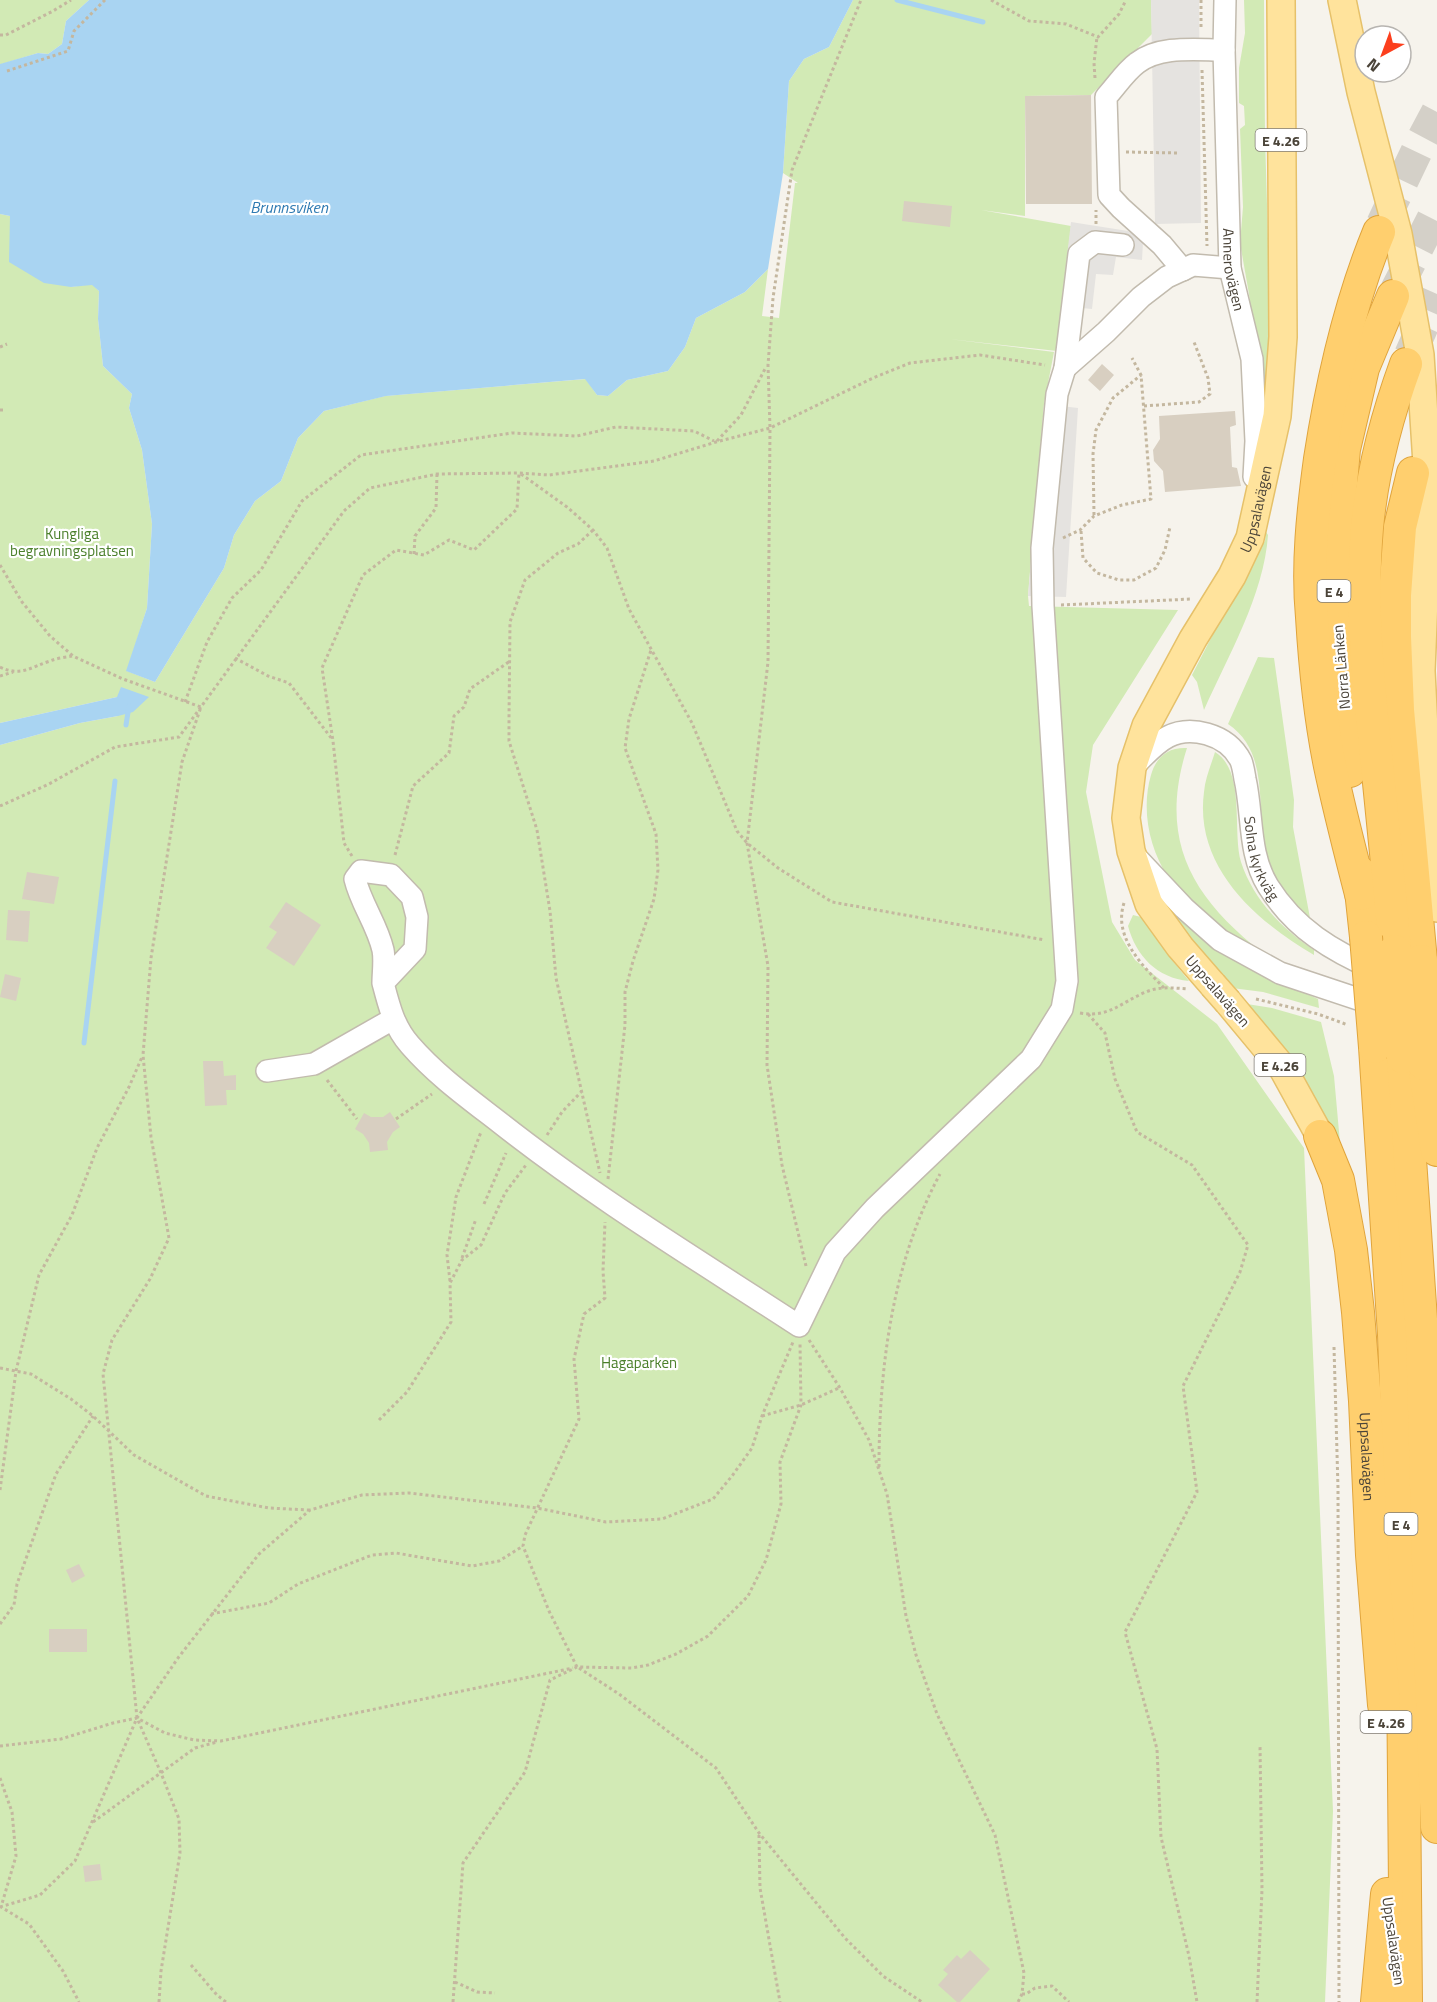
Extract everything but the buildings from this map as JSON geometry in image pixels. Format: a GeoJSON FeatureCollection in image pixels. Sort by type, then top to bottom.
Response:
{"type":"FeatureCollection","features":[{"type":"Feature","properties":{"kind":"highway"},"geometry":{"type":"LineString","coordinates":[[1360,894],[1330,765],[1311,615],[1311,568],[1317,484],[1334,380],[1355,296],[1378,232]]}},
{"type":"Feature","properties":{"kind":"highway","name":"Norra Länken"},"geometry":{"type":"LineString","coordinates":[[1366,938],[1360,894],[1333,576],[1344,449],[1363,368],[1393,296]]}},
{"type":"Feature","properties":{"kind":"highway","name":"Norra Länken"},"geometry":{"type":"LineString","coordinates":[[1406,364],[1377,465],[1367,526],[1364,586],[1365,656],[1386,851],[1408,956]]}},
{"type":"Feature","properties":{"kind":"highway"},"geometry":{"type":"LineString","coordinates":[[1413,473],[1400,527],[1395,595],[1408,956],[1401,1056],[1437,1150]]}},
{"type":"Feature","properties":{"kind":"highway","name":"Uppsalavägen"},"geometry":{"type":"LineString","coordinates":[[1366,938],[1401,1056],[1410,1138],[1422,1334],[1437,1827]]}},
{"type":"Feature","properties":{"kind":"highway","name":"Uppsalavägen"},"geometry":{"type":"LineString","coordinates":[[1401,1056],[1394,1335],[1402,1542],[1404,2002]]}},
{"type":"Feature","properties":{"kind":"highway","name":"Uppsalavägen"},"geometry":{"type":"LineString","coordinates":[[1320,1136],[1338,1180],[1351,1250],[1358,1312],[1365,1401],[1372,1555],[1386,1718],[1387,1890],[1404,2002]]}},
{"type":"Feature","properties":{"kind":"highway"},"geometry":{"type":"LineString","coordinates":[[1377,2002],[1387,1890]]}},
{"type":"Feature","properties":{"kind":"main road","name":"Uppsalavägen"},"geometry":{"type":"LineString","coordinates":[[1281,0],[1283,337],[1277,416],[1250,538],[1232,576],[1193,639],[1146,726],[1132,768],[1126,818],[1131,851],[1149,904],[1212,992],[1282,1066],[1320,1136]]}},
{"type":"Feature","properties":{"kind":"main road"},"geometry":{"type":"LineString","coordinates":[[1342,0],[1361,92],[1398,234],[1420,355],[1427,464],[1421,671],[1437,908]]}},
{"type":"Feature","properties":{"kind":"main road"},"geometry":{"type":"LineString","coordinates":[[1424,625],[1432,652],[1433,716],[1437,747]]}},
{"type":"Feature","properties":{"kind":"street","name":"Annerovägen"},"geometry":{"type":"LineString","coordinates":[[1226,0],[1224,50],[1230,268],[1252,359],[1256,441],[1250,538]]}},
{"type":"Feature","properties":{"kind":"street"},"geometry":{"type":"LineString","coordinates":[[1183,270],[1162,245],[1109,195],[1106,97],[1135,64],[1147,56],[1177,50],[1224,50]]}},
{"type":"Feature","properties":{"kind":"street"},"geometry":{"type":"LineString","coordinates":[[383,983],[415,950],[417,918],[412,897],[390,875],[361,871],[355,879],[359,894],[374,924],[384,952],[383,983],[393,1019],[409,1044],[445,1080],[537,1152],[606,1201],[799,1326],[835,1252],[875,1208],[1031,1059],[1062,1009],[1067,981],[1043,606],[1042,548],[1057,394],[1065,368],[1079,254],[1095,242],[1123,245]]}},
{"type":"Feature","properties":{"kind":"street"},"geometry":{"type":"LineString","coordinates":[[1065,368],[1141,297],[1167,277],[1193,265],[1230,268]]}},
{"type":"Feature","properties":{"kind":"street","name":"Solna kyrkväg"},"geometry":{"type":"LineString","coordinates":[[1132,768],[1159,741],[1181,732],[1197,731],[1218,737],[1233,748],[1241,762],[1248,790],[1253,849],[1266,884],[1287,913],[1317,939],[1356,961],[1437,995]]}},
{"type":"Feature","properties":{"kind":"street"},"geometry":{"type":"LineString","coordinates":[[1131,851],[1165,889],[1220,940],[1280,973],[1437,1024]]}},
{"type":"Feature","properties":{"kind":"street"},"geometry":{"type":"LineString","coordinates":[[267,1071],[314,1064],[393,1019]]}},
{"type":"Feature","properties":{"kind":"path"},"geometry":{"type":"LineString","coordinates":[[0,35],[6,35],[44,16],[70,0]]}},
{"type":"Feature","properties":{"kind":"path"},"geometry":{"type":"LineString","coordinates":[[7,71],[68,51],[74,31],[105,0]]}},
{"type":"Feature","properties":{"kind":"path"},"geometry":{"type":"LineString","coordinates":[[808,1274],[782,1165],[767,1065],[768,966],[747,843],[768,662],[770,428],[768,365],[773,298],[792,170],[861,0]]}},
{"type":"Feature","properties":{"kind":"path"},"geometry":{"type":"LineString","coordinates":[[991,0],[1029,21],[1066,24],[1098,37]]}},
{"type":"Feature","properties":{"kind":"path"},"geometry":{"type":"LineString","coordinates":[[1106,97],[1096,97],[1094,63],[1098,37],[1119,14],[1126,0]]}},
{"type":"Feature","properties":{"kind":"path"},"geometry":{"type":"LineString","coordinates":[[1200,0],[1207,240]]}},
{"type":"Feature","properties":{"kind":"path"},"geometry":{"type":"LineString","coordinates":[[1108,152],[1178,153]]}},
{"type":"Feature","properties":{"kind":"path"},"geometry":{"type":"LineString","coordinates":[[1144,406],[1199,402],[1210,394],[1208,378],[1194,342]]}},
{"type":"Feature","properties":{"kind":"path"},"geometry":{"type":"LineString","coordinates":[[0,347],[7,344]]}},
{"type":"Feature","properties":{"kind":"path"},"geometry":{"type":"LineString","coordinates":[[0,806],[49,784],[115,747],[179,737],[344,511],[370,488],[437,474],[549,475],[654,461],[770,428],[873,378],[910,363],[980,355],[1065,368]]}},
{"type":"Feature","properties":{"kind":"path"},"geometry":{"type":"LineString","coordinates":[[1042,548],[1080,530],[1094,516],[1122,505],[1151,499],[1141,375],[1132,358]]}},
{"type":"Feature","properties":{"kind":"path"},"geometry":{"type":"LineString","coordinates":[[716,442],[741,415],[768,365]]}},
{"type":"Feature","properties":{"kind":"path"},"geometry":{"type":"LineString","coordinates":[[1094,516],[1093,453],[1096,430],[1113,398],[1141,375]]}},
{"type":"Feature","properties":{"kind":"path"},"geometry":{"type":"LineString","coordinates":[[185,702],[207,642],[232,598],[261,570],[302,501],[361,455],[512,434],[577,436],[616,427],[694,431],[716,442]]}},
{"type":"Feature","properties":{"kind":"path"},"geometry":{"type":"LineString","coordinates":[[519,473],[567,507],[593,530],[606,548],[629,609],[692,723],[737,831],[747,843],[778,868],[832,902],[1064,944]]}},
{"type":"Feature","properties":{"kind":"path"},"geometry":{"type":"LineString","coordinates":[[361,871],[344,843],[333,741],[322,668],[363,575],[396,550],[424,555],[449,540],[474,550],[517,509],[519,473]]}},
{"type":"Feature","properties":{"kind":"path"},"geometry":{"type":"LineString","coordinates":[[414,554],[415,536],[436,508],[437,474]]}},
{"type":"Feature","properties":{"kind":"path"},"geometry":{"type":"LineString","coordinates":[[1080,530],[1083,558],[1097,573],[1119,580],[1134,580],[1156,568],[1165,550],[1170,527]]}},
{"type":"Feature","properties":{"kind":"path"},"geometry":{"type":"LineString","coordinates":[[593,530],[578,544],[558,553],[525,580],[510,622],[509,741],[537,830],[550,911],[556,978],[606,1201]]}},
{"type":"Feature","properties":{"kind":"path"},"geometry":{"type":"LineString","coordinates":[[0,565],[22,602],[50,636],[73,656],[123,679],[201,707]]}},
{"type":"Feature","properties":{"kind":"path"},"geometry":{"type":"LineString","coordinates":[[1043,606],[1194,599]]}},
{"type":"Feature","properties":{"kind":"path"},"geometry":{"type":"LineString","coordinates":[[651,650],[629,719],[625,748],[656,834],[658,870],[654,899],[625,992],[625,1026],[606,1201],[603,1271],[605,1298],[584,1314],[574,1359],[579,1419],[525,1535],[523,1546],[549,1611],[577,1667],[619,1694],[716,1768],[759,1833],[844,1938],[883,1976],[922,2002]]}},
{"type":"Feature","properties":{"kind":"path"},"geometry":{"type":"LineString","coordinates":[[0,676],[31,670],[49,661],[73,656]]}},
{"type":"Feature","properties":{"kind":"path"},"geometry":{"type":"LineString","coordinates":[[235,658],[268,676],[289,683],[333,741]]}},
{"type":"Feature","properties":{"kind":"path"},"geometry":{"type":"LineString","coordinates":[[390,875],[400,829],[413,786],[449,753],[454,716],[464,707],[470,689],[510,661]]}},
{"type":"Feature","properties":{"kind":"path"},"geometry":{"type":"LineString","coordinates":[[0,667],[15,672]]}},
{"type":"Feature","properties":{"kind":"path"},"geometry":{"type":"LineString","coordinates":[[159,2002],[161,1971],[180,1853],[179,1819],[137,1718],[104,1374],[112,1340],[150,1279],[169,1238],[151,1137],[143,1054],[151,958],[182,762],[201,707]]}},
{"type":"Feature","properties":{"kind":"path"},"geometry":{"type":"LineString","coordinates":[[1062,1009],[1089,1014],[1112,1011],[1147,991],[1164,988],[1212,992]]}},
{"type":"Feature","properties":{"kind":"path"},"geometry":{"type":"LineString","coordinates":[[1256,999],[1318,1014],[1350,1025]]}},
{"type":"Feature","properties":{"kind":"path"},"geometry":{"type":"LineString","coordinates":[[1089,1014],[1106,1033],[1115,1079],[1137,1132],[1192,1165],[1248,1245],[1240,1272],[1183,1386],[1197,1492],[1125,1632],[1157,1749],[1161,1837],[1189,1956],[1197,2002]]}},
{"type":"Feature","properties":{"kind":"path"},"geometry":{"type":"LineString","coordinates":[[0,1490],[16,1371],[39,1275],[72,1215],[97,1148],[129,1087],[143,1054]]}},
{"type":"Feature","properties":{"kind":"path"},"geometry":{"type":"LineString","coordinates":[[314,1064],[357,1119]]}},
{"type":"Feature","properties":{"kind":"path"},"geometry":{"type":"LineString","coordinates":[[396,1119],[440,1088],[445,1080]]}},
{"type":"Feature","properties":{"kind":"path"},"geometry":{"type":"LineString","coordinates":[[462,1260],[481,1245],[505,1194],[537,1152],[562,1112],[581,1092]]}},
{"type":"Feature","properties":{"kind":"path"},"geometry":{"type":"LineString","coordinates":[[379,1420],[407,1392],[451,1322],[447,1255],[456,1197],[481,1132],[478,1106]]}},
{"type":"Feature","properties":{"kind":"path"},"geometry":{"type":"LineString","coordinates":[[484,1204],[515,1135]]}},
{"type":"Feature","properties":{"kind":"path"},"geometry":{"type":"LineString","coordinates":[[879,1472],[879,1429],[887,1347],[902,1266],[928,1196],[945,1165]]}},
{"type":"Feature","properties":{"kind":"path"},"geometry":{"type":"LineString","coordinates":[[450,1283],[462,1260],[476,1219]]}},
{"type":"Feature","properties":{"kind":"path"},"geometry":{"type":"LineString","coordinates":[[799,1326],[840,1388],[869,1440],[887,1494],[906,1616],[915,1655],[937,1714],[995,1835],[1024,1973],[1022,1994],[1018,2002]]}},
{"type":"Feature","properties":{"kind":"path"},"geometry":{"type":"LineString","coordinates":[[91,1823],[195,1748],[221,1740],[577,1667],[632,1668],[657,1662],[708,1636],[748,1596],[766,1560],[781,1504],[780,1462],[801,1405],[799,1326]]}},
{"type":"Feature","properties":{"kind":"path"},"geometry":{"type":"LineString","coordinates":[[0,1368],[31,1374],[93,1416],[134,1455],[206,1496],[269,1508],[310,1510],[362,1495],[409,1493],[537,1508],[606,1522],[662,1519],[713,1499],[752,1448],[762,1416],[799,1326]]}},
{"type":"Feature","properties":{"kind":"path"},"geometry":{"type":"LineString","coordinates":[[1334,1345],[1338,1488],[1339,2002]]}},
{"type":"Feature","properties":{"kind":"path"},"geometry":{"type":"LineString","coordinates":[[762,1416],[801,1405],[840,1388]]}},
{"type":"Feature","properties":{"kind":"path"},"geometry":{"type":"LineString","coordinates":[[0,1624],[14,1605],[17,1584],[56,1474],[93,1416]]}},
{"type":"Feature","properties":{"kind":"path"},"geometry":{"type":"LineString","coordinates":[[0,1907],[40,1895],[75,1861],[137,1718],[210,1614],[259,1554],[310,1510]]}},
{"type":"Feature","properties":{"kind":"path"},"geometry":{"type":"LineString","coordinates":[[210,1614],[269,1603],[298,1584],[372,1555],[396,1553],[472,1566],[499,1561],[523,1546]]}},
{"type":"Feature","properties":{"kind":"path"},"geometry":{"type":"LineString","coordinates":[[453,2002],[463,1863],[525,1772],[550,1680],[577,1667]]}},
{"type":"Feature","properties":{"kind":"path"},"geometry":{"type":"LineString","coordinates":[[0,1746],[61,1739],[137,1718],[165,1733],[194,1740],[221,1740]]}},
{"type":"Feature","properties":{"kind":"path"},"geometry":{"type":"LineString","coordinates":[[1257,2002],[1262,1890],[1260,1745]]}},
{"type":"Feature","properties":{"kind":"path"},"geometry":{"type":"LineString","coordinates":[[0,1778],[12,1812],[16,1856],[0,1907]]}},
{"type":"Feature","properties":{"kind":"path"},"geometry":{"type":"LineString","coordinates":[[759,1833],[760,1888],[780,2002]]}},
{"type":"Feature","properties":{"kind":"path"},"geometry":{"type":"LineString","coordinates":[[0,1907],[29,1924],[63,1971],[80,2002]]}},
{"type":"Feature","properties":{"kind":"path"},"geometry":{"type":"LineString","coordinates":[[191,1965],[226,2002]]}},
{"type":"Feature","properties":{"kind":"path"},"geometry":{"type":"LineString","coordinates":[[455,1982],[477,1992],[495,1993]]}},
{"type":"Feature","properties":{"kind":"path"},"geometry":{"type":"LineString","coordinates":[[1022,1994],[1035,1988],[1052,1986],[1069,2002]]}},
{"type":"Feature","properties":{"kind":"green space"},"geometry":{"type":"Polygon","coordinates":[[[0,0],[89,0],[66,21],[62,44],[48,54],[38,53],[0,64],[0,0]]]}},
{"type":"Feature","properties":{"kind":"green space","name":"Hagaparken"},"geometry":{"type":"Polygon","coordinates":[[[853,0],[1151,0],[1152,34],[1091,95],[1025,96],[1025,216],[981,210],[1071,226],[1057,351],[949,339],[1054,352],[1044,404],[1029,606],[1178,610],[1093,745],[1086,792],[1112,922],[1135,960],[1217,1024],[1304,1148],[1333,1811],[1325,2002],[0,2002],[0,745],[80,723],[118,716],[117,697],[0,723],[0,214],[10,216],[11,227],[71,287],[92,284],[99,291],[98,319],[103,366],[132,394],[129,408],[142,450],[152,524],[147,608],[127,671],[155,682],[224,568],[234,535],[255,501],[281,481],[298,438],[324,411],[385,396],[586,379],[597,395],[608,396],[627,380],[668,371],[685,347],[696,318],[745,292],[768,269],[762,316],[779,318],[795,183],[798,183],[783,173],[789,81],[804,59],[829,47],[853,0]]]}},
{"type":"Feature","properties":{"kind":"green space"},"geometry":{"type":"Polygon","coordinates":[[[1244,0],[1264,0],[1270,306],[1265,406],[1240,243],[1243,207],[1240,129],[1245,125],[1244,106],[1239,103],[1239,68],[1245,33],[1244,0]]]}},
{"type":"Feature","properties":{"kind":"green space"},"geometry":{"type":"Polygon","coordinates":[[[1266,532],[1268,535],[1260,580],[1244,625],[1204,710],[1197,682],[1192,675],[1259,545],[1265,541],[1266,532]]]}},
{"type":"Feature","properties":{"kind":"green space"},"geometry":{"type":"Polygon","coordinates":[[[1258,657],[1274,658],[1294,800],[1293,827],[1310,918],[1279,884],[1269,862],[1263,840],[1260,793],[1255,762],[1249,747],[1228,724],[1258,657]]]}},
{"type":"Feature","properties":{"kind":"green space"},"geometry":{"type":"Polygon","coordinates":[[[1187,748],[1179,781],[1177,811],[1179,838],[1187,864],[1200,888],[1217,910],[1263,953],[1225,935],[1211,925],[1171,881],[1156,854],[1147,815],[1151,775],[1156,763],[1164,754],[1174,749],[1187,748]]]}},
{"type":"Feature","properties":{"kind":"green space"},"geometry":{"type":"Polygon","coordinates":[[[1215,752],[1225,761],[1231,773],[1236,802],[1239,849],[1246,876],[1270,912],[1291,933],[1314,950],[1314,955],[1271,926],[1251,908],[1219,868],[1209,844],[1203,819],[1205,787],[1215,752]]]}},
{"type":"Feature","properties":{"kind":"green space"},"geometry":{"type":"Polygon","coordinates":[[[1160,895],[1270,977],[1318,999],[1319,1008],[1263,992],[1232,988],[1180,930],[1160,895]]]}},
{"type":"Feature","properties":{"kind":"green space"},"geometry":{"type":"Polygon","coordinates":[[[1133,915],[1145,918],[1172,960],[1189,981],[1167,975],[1142,956],[1128,926],[1133,915]]]}},
{"type":"Feature","properties":{"kind":"green space"},"geometry":{"type":"Polygon","coordinates":[[[1247,1004],[1272,1008],[1321,1022],[1334,1076],[1341,1154],[1298,1068],[1247,1004]]]}},
{"type":"Feature","properties":{"kind":"shaded area"},"geometry":{"type":"Polygon","coordinates":[[[1151,0],[1199,0],[1201,223],[1155,224],[1151,0]]]}},
{"type":"Feature","properties":{"kind":"shaded area"},"geometry":{"type":"Polygon","coordinates":[[[1071,222],[1128,231],[1143,242],[1142,260],[1116,257],[1113,275],[1096,274],[1092,309],[1061,306],[1071,222]]]}},
{"type":"Feature","properties":{"kind":"shaded area"},"geometry":{"type":"Polygon","coordinates":[[[1044,404],[1078,408],[1066,597],[1028,596],[1044,404]]]}},
{"type":"Feature","properties":{"kind":"water","name":"Brunnsviken"},"geometry":{"type":"Polygon","coordinates":[[[89,0],[853,0],[829,47],[804,59],[789,81],[783,173],[768,269],[745,292],[696,318],[685,347],[668,371],[627,380],[608,396],[597,395],[585,379],[386,396],[324,411],[298,438],[281,481],[255,501],[234,535],[224,568],[155,682],[126,671],[147,608],[152,524],[142,450],[129,408],[132,394],[103,366],[98,319],[99,291],[92,285],[71,287],[44,283],[9,262],[10,216],[0,214],[0,64],[38,53],[48,54],[62,44],[66,21],[89,0]]]}},
{"type":"Feature","properties":{"kind":"water"},"geometry":{"type":"Polygon","coordinates":[[[121,687],[149,697],[133,712],[80,723],[0,745],[0,723],[117,697],[121,687]]]}},
{"type":"Feature","properties":{"kind":"waterway"},"geometry":{"type":"LineString","coordinates":[[897,0],[983,22]]}},
{"type":"Feature","properties":{"kind":"waterway"},"geometry":{"type":"LineString","coordinates":[[126,725],[129,706]]}},
{"type":"Feature","properties":{"kind":"waterway"},"geometry":{"type":"LineString","coordinates":[[84,1043],[115,781]]}},
{"type":"Feature","properties":{"kind":"tunnel"},"geometry":{"type":"LineString","coordinates":[[1382,224],[1437,112]]}},
{"type":"Feature","properties":{"kind":"tunnel"},"geometry":{"type":"LineString","coordinates":[[1396,290],[1437,210]]}},
{"type":"Feature","properties":{"kind":"tunnel"},"geometry":{"type":"LineString","coordinates":[[1410,355],[1437,294]]}},
{"type":"Feature","properties":{"kind":"park label","name":"Kungliga begravningsplatsen"},"geometry":{"type":"Point","coordinates":[72,542]}}]}
